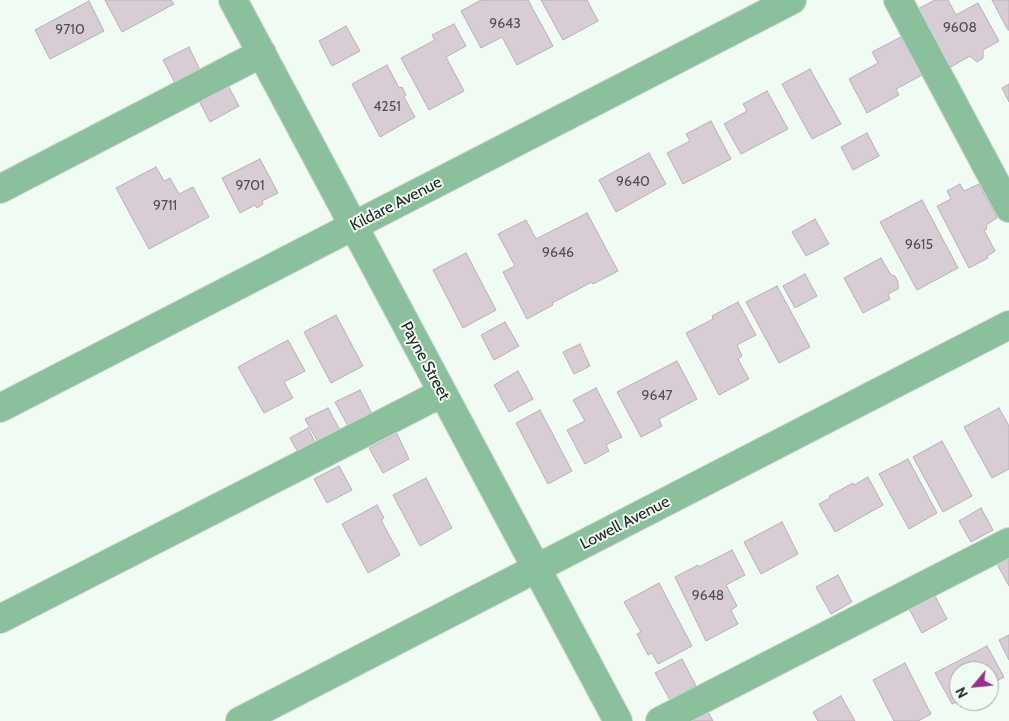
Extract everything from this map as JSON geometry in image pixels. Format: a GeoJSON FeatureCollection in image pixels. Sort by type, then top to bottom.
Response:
{"type":"FeatureCollection","features":[{"type":"Feature","properties":{"kind":"street","name":"Payne Street"},"geometry":{"type":"LineString","coordinates":[[233,0],[618,721]]}},
{"type":"Feature","properties":{"kind":"street","name":"Kildare Avenue"},"geometry":{"type":"LineString","coordinates":[[0,408],[792,0]]}},
{"type":"Feature","properties":{"kind":"street"},"geometry":{"type":"LineString","coordinates":[[898,0],[1009,208]]}},
{"type":"Feature","properties":{"kind":"street"},"geometry":{"type":"LineString","coordinates":[[0,189],[262,53]]}},
{"type":"Feature","properties":{"kind":"street","name":"Lowell Avenue"},"geometry":{"type":"LineString","coordinates":[[240,721],[1009,326]]}},
{"type":"Feature","properties":{"kind":"street"},"geometry":{"type":"LineString","coordinates":[[0,619],[442,393]]}},
{"type":"Feature","properties":{"kind":"street"},"geometry":{"type":"LineString","coordinates":[[660,721],[1009,542]]}},
{"type":"Feature","properties":{"kind":"building"},"geometry":{"type":"Polygon","coordinates":[[[105,0],[171,0],[174,4],[122,32],[105,0]]]}},
{"type":"Feature","properties":{"kind":"building"},"geometry":{"type":"Polygon","coordinates":[[[481,0],[528,0],[553,46],[517,65],[502,37],[481,48],[461,11],[481,0]]]}},
{"type":"Feature","properties":{"kind":"building"},"geometry":{"type":"Polygon","coordinates":[[[541,0],[587,0],[598,21],[563,40],[541,0]]]}},
{"type":"Feature","properties":{"kind":"building"},"geometry":{"type":"Polygon","coordinates":[[[935,0],[948,0],[956,15],[978,3],[999,41],[983,50],[983,58],[977,62],[970,56],[949,68],[918,9],[935,0]]]}},
{"type":"Feature","properties":{"kind":"building"},"geometry":{"type":"Polygon","coordinates":[[[992,0],[1009,0],[1009,30],[1008,30],[992,0]]]}},
{"type":"Feature","properties":{"kind":"building"},"geometry":{"type":"Polygon","coordinates":[[[89,1],[104,31],[50,59],[35,30],[89,1]]]}},
{"type":"Feature","properties":{"kind":"building"},"geometry":{"type":"Polygon","coordinates":[[[454,24],[466,46],[446,57],[464,91],[429,110],[401,58],[435,40],[432,35],[454,24]]]}},
{"type":"Feature","properties":{"kind":"building"},"geometry":{"type":"Polygon","coordinates":[[[346,26],[360,51],[332,66],[319,41],[346,26]]]}},
{"type":"Feature","properties":{"kind":"building"},"geometry":{"type":"Polygon","coordinates":[[[901,37],[922,75],[896,89],[899,95],[867,113],[849,79],[878,63],[872,52],[901,37]]]}},
{"type":"Feature","properties":{"kind":"building"},"geometry":{"type":"Polygon","coordinates":[[[189,47],[200,70],[175,83],[163,60],[189,47]]]}},
{"type":"Feature","properties":{"kind":"building"},"geometry":{"type":"Polygon","coordinates":[[[387,65],[399,88],[402,87],[406,95],[404,97],[415,117],[380,137],[352,84],[387,65]]]}},
{"type":"Feature","properties":{"kind":"building"},"geometry":{"type":"Polygon","coordinates":[[[810,69],[841,124],[812,139],[782,84],[810,69]]]}},
{"type":"Feature","properties":{"kind":"building"},"geometry":{"type":"Polygon","coordinates":[[[227,84],[239,106],[210,122],[198,99],[227,84]]]}},
{"type":"Feature","properties":{"kind":"building"},"geometry":{"type":"Polygon","coordinates":[[[1009,84],[1009,102],[1002,88],[1009,84]]]}},
{"type":"Feature","properties":{"kind":"building"},"geometry":{"type":"Polygon","coordinates":[[[767,91],[788,129],[741,154],[724,124],[747,111],[743,104],[767,91]]]}},
{"type":"Feature","properties":{"kind":"building"},"geometry":{"type":"Polygon","coordinates":[[[711,121],[731,159],[683,184],[667,153],[690,141],[686,134],[711,121]]]}},
{"type":"Feature","properties":{"kind":"building"},"geometry":{"type":"Polygon","coordinates":[[[867,133],[879,156],[853,170],[841,147],[867,133]]]}},
{"type":"Feature","properties":{"kind":"building"},"geometry":{"type":"Polygon","coordinates":[[[649,153],[666,184],[616,212],[599,180],[649,153]]]}},
{"type":"Feature","properties":{"kind":"building"},"geometry":{"type":"Polygon","coordinates":[[[260,159],[278,193],[262,201],[263,204],[257,208],[255,205],[240,213],[222,178],[260,159]]]}},
{"type":"Feature","properties":{"kind":"building"},"geometry":{"type":"Polygon","coordinates":[[[156,167],[164,181],[170,178],[179,194],[193,187],[209,217],[149,249],[116,188],[156,167]]]}},
{"type":"Feature","properties":{"kind":"building"},"geometry":{"type":"Polygon","coordinates":[[[960,184],[964,191],[979,184],[997,218],[986,225],[987,229],[984,230],[995,251],[987,256],[988,258],[969,268],[937,206],[951,199],[947,191],[960,184]]]}},
{"type":"Feature","properties":{"kind":"building"},"geometry":{"type":"Polygon","coordinates":[[[922,200],[958,268],[917,290],[880,222],[922,200]]]}},
{"type":"Feature","properties":{"kind":"building"},"geometry":{"type":"Polygon","coordinates":[[[587,213],[618,271],[552,303],[553,305],[527,319],[503,272],[515,266],[498,234],[526,220],[536,239],[587,213]]]}},
{"type":"Feature","properties":{"kind":"building"},"geometry":{"type":"Polygon","coordinates":[[[815,219],[829,244],[806,256],[792,232],[815,219]]]}},
{"type":"Feature","properties":{"kind":"building"},"geometry":{"type":"Polygon","coordinates":[[[466,253],[496,310],[463,328],[433,270],[466,253]]]}},
{"type":"Feature","properties":{"kind":"building"},"geometry":{"type":"Polygon","coordinates":[[[881,258],[891,275],[895,276],[898,282],[898,289],[888,294],[890,299],[863,313],[844,278],[881,258]]]}},
{"type":"Feature","properties":{"kind":"building"},"geometry":{"type":"Polygon","coordinates":[[[805,274],[817,296],[795,308],[783,286],[805,274]]]}},
{"type":"Feature","properties":{"kind":"building"},"geometry":{"type":"Polygon","coordinates":[[[777,286],[810,347],[779,363],[746,302],[777,286]]]}},
{"type":"Feature","properties":{"kind":"building"},"geometry":{"type":"Polygon","coordinates":[[[738,302],[756,335],[737,345],[742,356],[738,359],[749,379],[719,395],[686,333],[713,319],[712,316],[738,302]]]}},
{"type":"Feature","properties":{"kind":"building"},"geometry":{"type":"Polygon","coordinates":[[[336,315],[363,366],[331,383],[304,332],[336,315]]]}},
{"type":"Feature","properties":{"kind":"building"},"geometry":{"type":"Polygon","coordinates":[[[505,322],[519,346],[494,360],[481,335],[505,322]]]}},
{"type":"Feature","properties":{"kind":"building"},"geometry":{"type":"Polygon","coordinates":[[[288,340],[305,371],[284,382],[293,398],[264,413],[238,367],[288,340]]]}},
{"type":"Feature","properties":{"kind":"building"},"geometry":{"type":"Polygon","coordinates":[[[580,344],[590,366],[574,374],[563,352],[580,344]]]}},
{"type":"Feature","properties":{"kind":"building"},"geometry":{"type":"Polygon","coordinates":[[[677,361],[697,399],[659,419],[662,426],[641,437],[617,392],[677,361]]]}},
{"type":"Feature","properties":{"kind":"building"},"geometry":{"type":"Polygon","coordinates":[[[518,371],[533,399],[509,412],[494,385],[518,371]]]}},
{"type":"Feature","properties":{"kind":"building"},"geometry":{"type":"Polygon","coordinates":[[[596,388],[622,437],[606,445],[609,451],[585,464],[567,430],[585,421],[573,400],[596,388]]]}},
{"type":"Feature","properties":{"kind":"building"},"geometry":{"type":"Polygon","coordinates":[[[360,390],[372,414],[348,426],[335,402],[360,390]]]}},
{"type":"Feature","properties":{"kind":"building"},"geometry":{"type":"Polygon","coordinates":[[[328,408],[341,432],[319,444],[305,419],[328,408]]]}},
{"type":"Feature","properties":{"kind":"building"},"geometry":{"type":"Polygon","coordinates":[[[999,408],[1009,426],[1009,469],[992,478],[964,427],[999,408]]]}},
{"type":"Feature","properties":{"kind":"building"},"geometry":{"type":"Polygon","coordinates":[[[540,410],[572,471],[548,484],[516,423],[540,410]]]}},
{"type":"Feature","properties":{"kind":"building"},"geometry":{"type":"Polygon","coordinates":[[[308,428],[316,444],[299,454],[290,438],[308,428]]]}},
{"type":"Feature","properties":{"kind":"building"},"geometry":{"type":"Polygon","coordinates":[[[397,434],[409,459],[383,473],[369,448],[397,434]]]}},
{"type":"Feature","properties":{"kind":"building"},"geometry":{"type":"Polygon","coordinates":[[[942,441],[972,496],[943,512],[913,457],[942,441]]]}},
{"type":"Feature","properties":{"kind":"building"},"geometry":{"type":"Polygon","coordinates":[[[908,459],[937,513],[909,529],[879,474],[908,459]]]}},
{"type":"Feature","properties":{"kind":"building"},"geometry":{"type":"Polygon","coordinates":[[[339,466],[352,490],[327,503],[314,479],[339,466]]]}},
{"type":"Feature","properties":{"kind":"building"},"geometry":{"type":"Polygon","coordinates":[[[868,477],[883,505],[835,532],[819,504],[830,498],[829,496],[868,477]]]}},
{"type":"Feature","properties":{"kind":"building"},"geometry":{"type":"Polygon","coordinates":[[[426,478],[452,528],[420,546],[393,495],[426,478]]]}},
{"type":"Feature","properties":{"kind":"building"},"geometry":{"type":"Polygon","coordinates":[[[377,505],[384,518],[381,520],[400,555],[368,573],[342,524],[377,505]]]}},
{"type":"Feature","properties":{"kind":"building"},"geometry":{"type":"Polygon","coordinates":[[[981,508],[993,530],[971,542],[959,521],[981,508]]]}},
{"type":"Feature","properties":{"kind":"building"},"geometry":{"type":"Polygon","coordinates":[[[782,522],[798,554],[761,574],[744,542],[782,522]]]}},
{"type":"Feature","properties":{"kind":"building"},"geometry":{"type":"Polygon","coordinates":[[[732,550],[745,575],[726,585],[737,606],[731,610],[738,624],[706,641],[675,577],[732,550]]]}},
{"type":"Feature","properties":{"kind":"building"},"geometry":{"type":"Polygon","coordinates":[[[1009,556],[1009,586],[996,562],[1009,556]]]}},
{"type":"Feature","properties":{"kind":"building"},"geometry":{"type":"Polygon","coordinates":[[[838,575],[852,602],[831,614],[816,587],[838,575]]]}},
{"type":"Feature","properties":{"kind":"building"},"geometry":{"type":"Polygon","coordinates":[[[659,583],[692,646],[658,664],[652,653],[648,655],[637,634],[641,632],[624,602],[659,583]]]}},
{"type":"Feature","properties":{"kind":"building"},"geometry":{"type":"Polygon","coordinates":[[[934,594],[947,619],[922,633],[908,607],[934,594]]]}},
{"type":"Feature","properties":{"kind":"building"},"geometry":{"type":"Polygon","coordinates":[[[1009,635],[1009,660],[999,640],[1009,635]]]}},
{"type":"Feature","properties":{"kind":"building"},"geometry":{"type":"Polygon","coordinates":[[[987,646],[995,661],[958,661],[987,646]]]}},
{"type":"Feature","properties":{"kind":"building"},"geometry":{"type":"Polygon","coordinates":[[[682,659],[696,686],[670,700],[655,673],[682,659]]]}},
{"type":"Feature","properties":{"kind":"building"},"geometry":{"type":"Polygon","coordinates":[[[905,663],[931,714],[918,721],[894,721],[873,680],[905,663]]]}},
{"type":"Feature","properties":{"kind":"building"},"geometry":{"type":"Polygon","coordinates":[[[949,666],[949,699],[935,673],[949,666]]]}},
{"type":"Feature","properties":{"kind":"building"},"geometry":{"type":"Polygon","coordinates":[[[999,668],[1004,677],[999,680],[999,668]]]}},
{"type":"Feature","properties":{"kind":"building"},"geometry":{"type":"Polygon","coordinates":[[[841,696],[855,721],[818,721],[813,712],[841,696]]]}},
{"type":"Feature","properties":{"kind":"building"},"geometry":{"type":"Polygon","coordinates":[[[707,710],[713,721],[688,721],[707,710]]]}}]}
